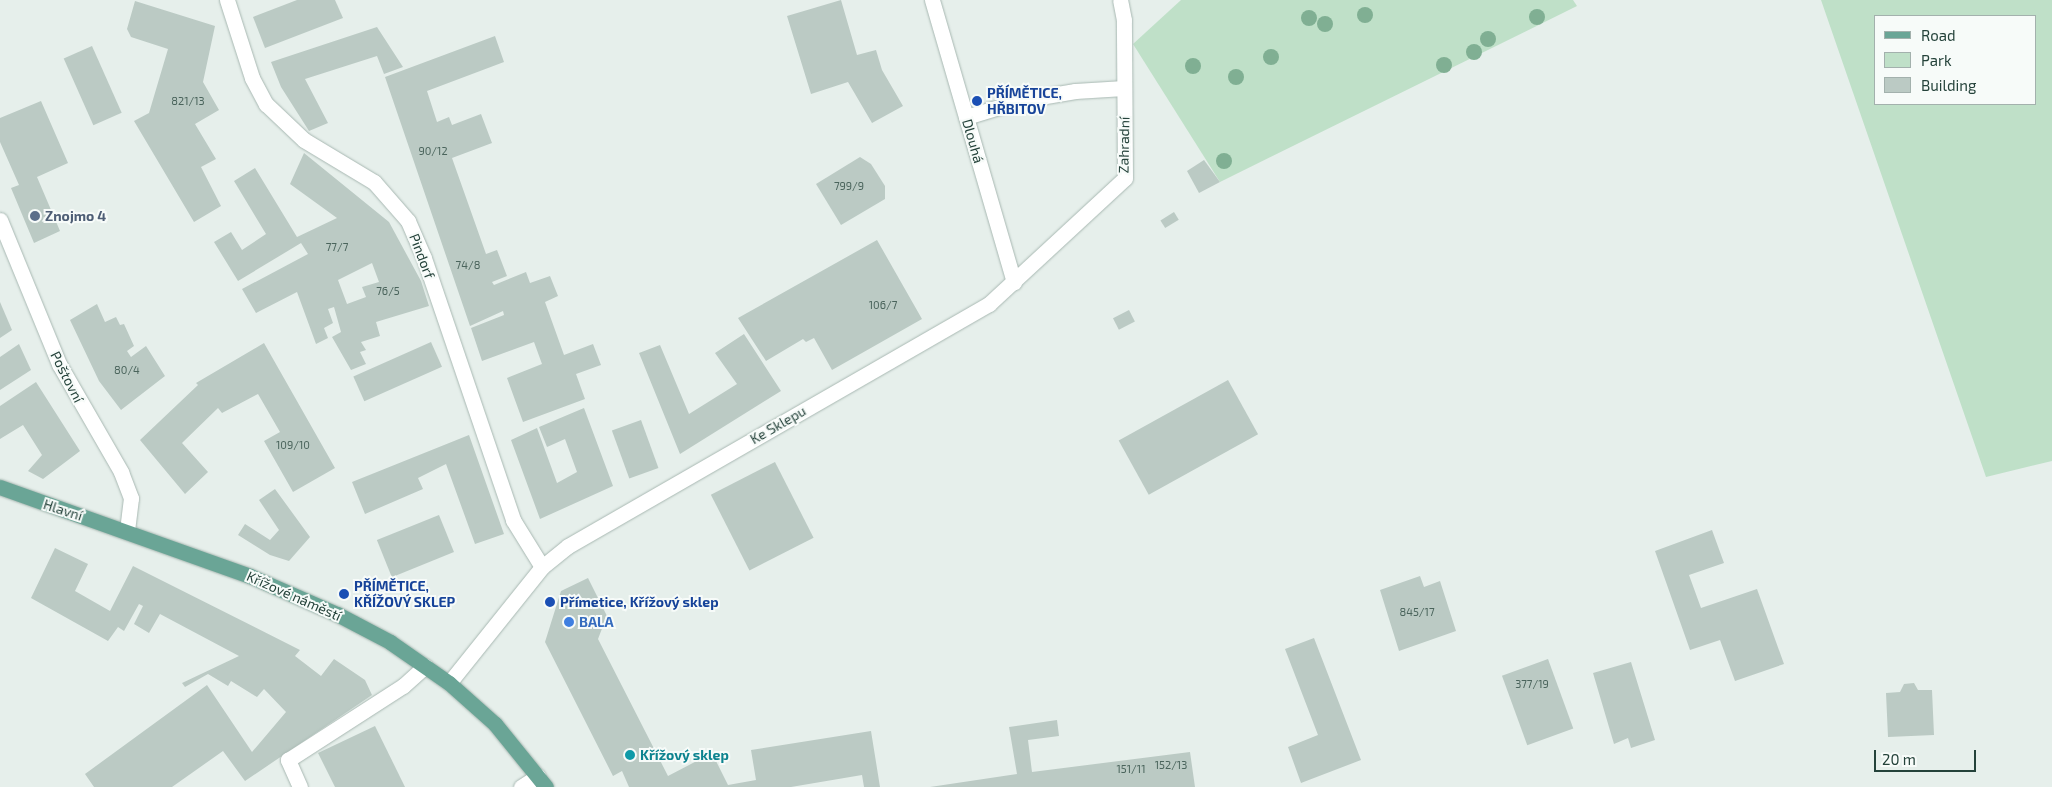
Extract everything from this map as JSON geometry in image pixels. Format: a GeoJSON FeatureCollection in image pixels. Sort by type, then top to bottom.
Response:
{"type":"FeatureCollection","features":[{"type":"Feature","properties":{"kind":"main road","name":"Hlavní"},"geometry":{"type":"LineString","coordinates":[[0,487],[127,531]]}},
{"type":"Feature","properties":{"kind":"main road","name":"Křížové náměstí"},"geometry":{"type":"LineString","coordinates":[[127,531],[250,576],[338,614],[425,666],[449,683],[495,724],[542,782]]}},
{"type":"Feature","properties":{"kind":"street","name":"Pindorf"},"geometry":{"type":"LineString","coordinates":[[227,0],[252,78],[266,104],[304,140],[374,182],[408,221],[424,258],[513,520],[524,542],[542,567]]}},
{"type":"Feature","properties":{"kind":"street","name":"Dlouhá"},"geometry":{"type":"LineString","coordinates":[[932,0],[1014,282]]}},
{"type":"Feature","properties":{"kind":"street","name":"Zahradní"},"geometry":{"type":"LineString","coordinates":[[1014,282],[1125,178],[1124,20],[1120,0]]}},
{"type":"Feature","properties":{"kind":"street"},"geometry":{"type":"LineString","coordinates":[[966,117],[1022,100],[1075,91],[1124,88]]}},
{"type":"Feature","properties":{"kind":"street","name":"Poštovní"},"geometry":{"type":"LineString","coordinates":[[0,220],[59,364],[121,472],[131,498],[127,531]]}},
{"type":"Feature","properties":{"kind":"street","name":"Ke Sklepu"},"geometry":{"type":"LineString","coordinates":[[542,567],[568,546],[989,304],[1014,282]]}},
{"type":"Feature","properties":{"kind":"street"},"geometry":{"type":"LineString","coordinates":[[449,683],[542,567]]}},
{"type":"Feature","properties":{"kind":"street"},"geometry":{"type":"LineString","coordinates":[[300,787],[288,760],[403,686],[425,666]]}},
{"type":"Feature","properties":{"kind":"street"},"geometry":{"type":"LineString","coordinates":[[521,787],[542,782]]}},
{"type":"Feature","properties":{"kind":"green space"},"geometry":{"type":"Polygon","coordinates":[[[1181,0],[1573,0],[1577,6],[1220,182],[1133,44],[1181,0]]]}},
{"type":"Feature","properties":{"kind":"green space"},"geometry":{"type":"Polygon","coordinates":[[[1821,0],[2052,0],[2052,461],[1986,477],[1821,0]]]}},
{"type":"Feature","properties":{"kind":"building"},"geometry":{"type":"Polygon","coordinates":[[[297,0],[335,0],[343,18],[265,48],[253,17],[297,0]]]}},
{"type":"Feature","properties":{"kind":"building"},"geometry":{"type":"Polygon","coordinates":[[[841,0],[857,55],[876,50],[882,70],[903,106],[872,123],[848,82],[811,94],[787,16],[841,0]]]}},
{"type":"Feature","properties":{"kind":"building"},"geometry":{"type":"Polygon","coordinates":[[[135,1],[215,26],[203,82],[219,110],[195,124],[216,159],[201,167],[221,206],[194,222],[134,121],[149,113],[168,49],[131,37],[127,29],[135,1]]]}},
{"type":"Feature","properties":{"kind":"building"},"geometry":{"type":"Polygon","coordinates":[[[377,27],[403,67],[384,74],[377,56],[305,79],[328,123],[309,131],[281,87],[271,62],[377,27]]]}},
{"type":"Feature","properties":{"kind":"building"},"geometry":{"type":"Polygon","coordinates":[[[495,36],[504,62],[427,91],[437,122],[449,117],[452,125],[481,114],[492,143],[452,158],[486,254],[497,250],[507,276],[492,282],[494,285],[526,272],[530,283],[550,276],[558,296],[545,302],[564,355],[593,344],[601,365],[576,374],[585,399],[523,422],[507,378],[542,364],[534,342],[482,361],[471,328],[504,315],[503,311],[470,326],[385,77],[495,36]]]}},
{"type":"Feature","properties":{"kind":"building"},"geometry":{"type":"Polygon","coordinates":[[[92,46],[122,113],[93,125],[64,59],[92,46]]]}},
{"type":"Feature","properties":{"kind":"building"},"geometry":{"type":"Polygon","coordinates":[[[41,101],[68,163],[37,177],[60,231],[34,243],[11,188],[19,185],[0,142],[0,118],[41,101]]]}},
{"type":"Feature","properties":{"kind":"building"},"geometry":{"type":"Polygon","coordinates":[[[304,153],[389,222],[421,281],[429,306],[376,322],[380,336],[361,342],[366,350],[360,352],[366,364],[351,370],[332,337],[341,332],[334,307],[328,309],[333,323],[324,328],[328,338],[316,344],[297,292],[256,313],[242,289],[308,254],[301,243],[238,281],[214,242],[231,232],[242,250],[266,234],[234,181],[255,168],[297,237],[337,218],[290,184],[304,153]],[[372,263],[338,280],[347,304],[366,297],[362,287],[379,282],[372,263]]]}},
{"type":"Feature","properties":{"kind":"building"},"geometry":{"type":"Polygon","coordinates":[[[860,157],[871,164],[885,186],[885,199],[841,225],[816,184],[860,157]]]}},
{"type":"Feature","properties":{"kind":"building"},"geometry":{"type":"Polygon","coordinates":[[[1204,160],[1220,182],[1199,193],[1187,171],[1204,160]]]}},
{"type":"Feature","properties":{"kind":"building"},"geometry":{"type":"Polygon","coordinates":[[[1174,212],[1179,220],[1165,228],[1160,220],[1174,212]]]}},
{"type":"Feature","properties":{"kind":"building"},"geometry":{"type":"Polygon","coordinates":[[[877,240],[922,319],[832,370],[814,338],[806,342],[803,339],[766,361],[738,318],[877,240]]]}},
{"type":"Feature","properties":{"kind":"building"},"geometry":{"type":"Polygon","coordinates":[[[0,302],[12,330],[0,338],[0,302]]]}},
{"type":"Feature","properties":{"kind":"building"},"geometry":{"type":"Polygon","coordinates":[[[97,304],[105,322],[116,317],[120,325],[124,324],[134,346],[127,351],[131,357],[146,346],[165,376],[121,410],[99,381],[70,320],[97,304]]]}},
{"type":"Feature","properties":{"kind":"building"},"geometry":{"type":"Polygon","coordinates":[[[1129,310],[1135,322],[1119,330],[1113,318],[1129,310]]]}},
{"type":"Feature","properties":{"kind":"building"},"geometry":{"type":"Polygon","coordinates":[[[744,334],[781,391],[680,454],[639,353],[660,345],[689,414],[737,384],[715,353],[744,334]]]}},
{"type":"Feature","properties":{"kind":"building"},"geometry":{"type":"Polygon","coordinates":[[[431,342],[442,367],[364,401],[353,377],[431,342]]]}},
{"type":"Feature","properties":{"kind":"building"},"geometry":{"type":"Polygon","coordinates":[[[264,343],[335,468],[293,492],[264,441],[280,432],[258,394],[222,413],[218,408],[182,443],[208,472],[185,494],[140,440],[198,385],[196,383],[264,343]]]}},
{"type":"Feature","properties":{"kind":"building"},"geometry":{"type":"Polygon","coordinates":[[[19,344],[31,370],[0,390],[0,357],[19,344]]]}},
{"type":"Feature","properties":{"kind":"building"},"geometry":{"type":"Polygon","coordinates":[[[1228,380],[1258,434],[1149,495],[1119,441],[1228,380]]]}},
{"type":"Feature","properties":{"kind":"building"},"geometry":{"type":"Polygon","coordinates":[[[36,382],[80,451],[43,479],[28,471],[42,455],[23,425],[0,439],[0,406],[36,382]]]}},
{"type":"Feature","properties":{"kind":"building"},"geometry":{"type":"Polygon","coordinates":[[[584,408],[613,486],[540,519],[511,440],[537,428],[557,483],[577,472],[565,439],[547,447],[539,427],[584,408]]]}},
{"type":"Feature","properties":{"kind":"building"},"geometry":{"type":"Polygon","coordinates":[[[641,420],[658,468],[629,479],[612,431],[641,420]]]}},
{"type":"Feature","properties":{"kind":"building"},"geometry":{"type":"Polygon","coordinates":[[[469,435],[504,534],[475,544],[446,464],[418,478],[423,489],[365,514],[352,482],[469,435]]]}},
{"type":"Feature","properties":{"kind":"building"},"geometry":{"type":"Polygon","coordinates":[[[775,462],[814,538],[749,570],[711,495],[775,462]]]}},
{"type":"Feature","properties":{"kind":"building"},"geometry":{"type":"Polygon","coordinates":[[[275,489],[310,537],[289,561],[270,555],[238,535],[245,524],[270,540],[279,530],[259,500],[275,489]]]}},
{"type":"Feature","properties":{"kind":"building"},"geometry":{"type":"Polygon","coordinates":[[[439,515],[454,552],[392,577],[377,540],[439,515]]]}},
{"type":"Feature","properties":{"kind":"building"},"geometry":{"type":"Polygon","coordinates":[[[1712,530],[1724,563],[1689,575],[1701,608],[1757,589],[1784,664],[1735,681],[1720,640],[1690,650],[1655,551],[1712,530]]]}},
{"type":"Feature","properties":{"kind":"building"},"geometry":{"type":"Polygon","coordinates":[[[55,548],[88,564],[75,591],[110,611],[133,566],[300,650],[295,656],[321,676],[334,659],[365,680],[372,695],[245,781],[223,751],[172,787],[94,787],[85,774],[207,685],[252,752],[286,712],[264,689],[257,697],[231,681],[228,686],[208,674],[185,687],[182,683],[239,656],[160,614],[149,633],[134,624],[143,606],[139,604],[124,631],[118,627],[108,641],[31,598],[55,548]]]}},
{"type":"Feature","properties":{"kind":"building"},"geometry":{"type":"Polygon","coordinates":[[[1420,576],[1424,587],[1440,581],[1456,631],[1399,651],[1380,590],[1420,576]]]}},
{"type":"Feature","properties":{"kind":"building"},"geometry":{"type":"Polygon","coordinates":[[[588,578],[610,622],[603,626],[598,639],[668,776],[712,753],[728,785],[756,780],[751,750],[871,731],[880,787],[864,787],[862,775],[791,787],[629,787],[622,771],[613,776],[545,642],[561,591],[588,578]]]}},
{"type":"Feature","properties":{"kind":"building"},"geometry":{"type":"Polygon","coordinates":[[[1314,638],[1361,760],[1301,783],[1288,747],[1318,735],[1285,649],[1314,638]]]}},
{"type":"Feature","properties":{"kind":"building"},"geometry":{"type":"Polygon","coordinates":[[[1548,659],[1573,729],[1527,745],[1502,676],[1548,659]]]}},
{"type":"Feature","properties":{"kind":"building"},"geometry":{"type":"Polygon","coordinates":[[[1631,662],[1655,740],[1631,748],[1628,738],[1614,744],[1593,673],[1631,662]]]}},
{"type":"Feature","properties":{"kind":"building"},"geometry":{"type":"Polygon","coordinates":[[[1914,683],[1918,690],[1932,690],[1934,735],[1888,737],[1886,693],[1900,692],[1904,684],[1914,683]]]}},
{"type":"Feature","properties":{"kind":"building"},"geometry":{"type":"Polygon","coordinates":[[[1057,720],[1059,736],[1028,740],[1032,772],[1190,752],[1195,787],[930,787],[1017,774],[1009,727],[1057,720]]]}},
{"type":"Feature","properties":{"kind":"building"},"geometry":{"type":"Polygon","coordinates":[[[375,726],[405,787],[335,787],[318,753],[375,726]]]}},
{"type":"Feature","properties":{"kind":"place","name":"PŘÍMĚTICE, HŘBITOV"},"geometry":{"type":"Point","coordinates":[977,101]}},
{"type":"Feature","properties":{"kind":"place","name":"Znojmo 4"},"geometry":{"type":"Point","coordinates":[35,216]}},
{"type":"Feature","properties":{"kind":"place","name":"PŘÍMĚTICE, KŘÍŽOVÝ SKLEP"},"geometry":{"type":"Point","coordinates":[344,594]}},
{"type":"Feature","properties":{"kind":"place","name":"Přímetice, Křížový sklep"},"geometry":{"type":"Point","coordinates":[550,602]}},
{"type":"Feature","properties":{"kind":"place","name":"BALA"},"geometry":{"type":"Point","coordinates":[569,622]}},
{"type":"Feature","properties":{"kind":"place","name":"Křížový sklep"},"geometry":{"type":"Point","coordinates":[630,755]}}]}
